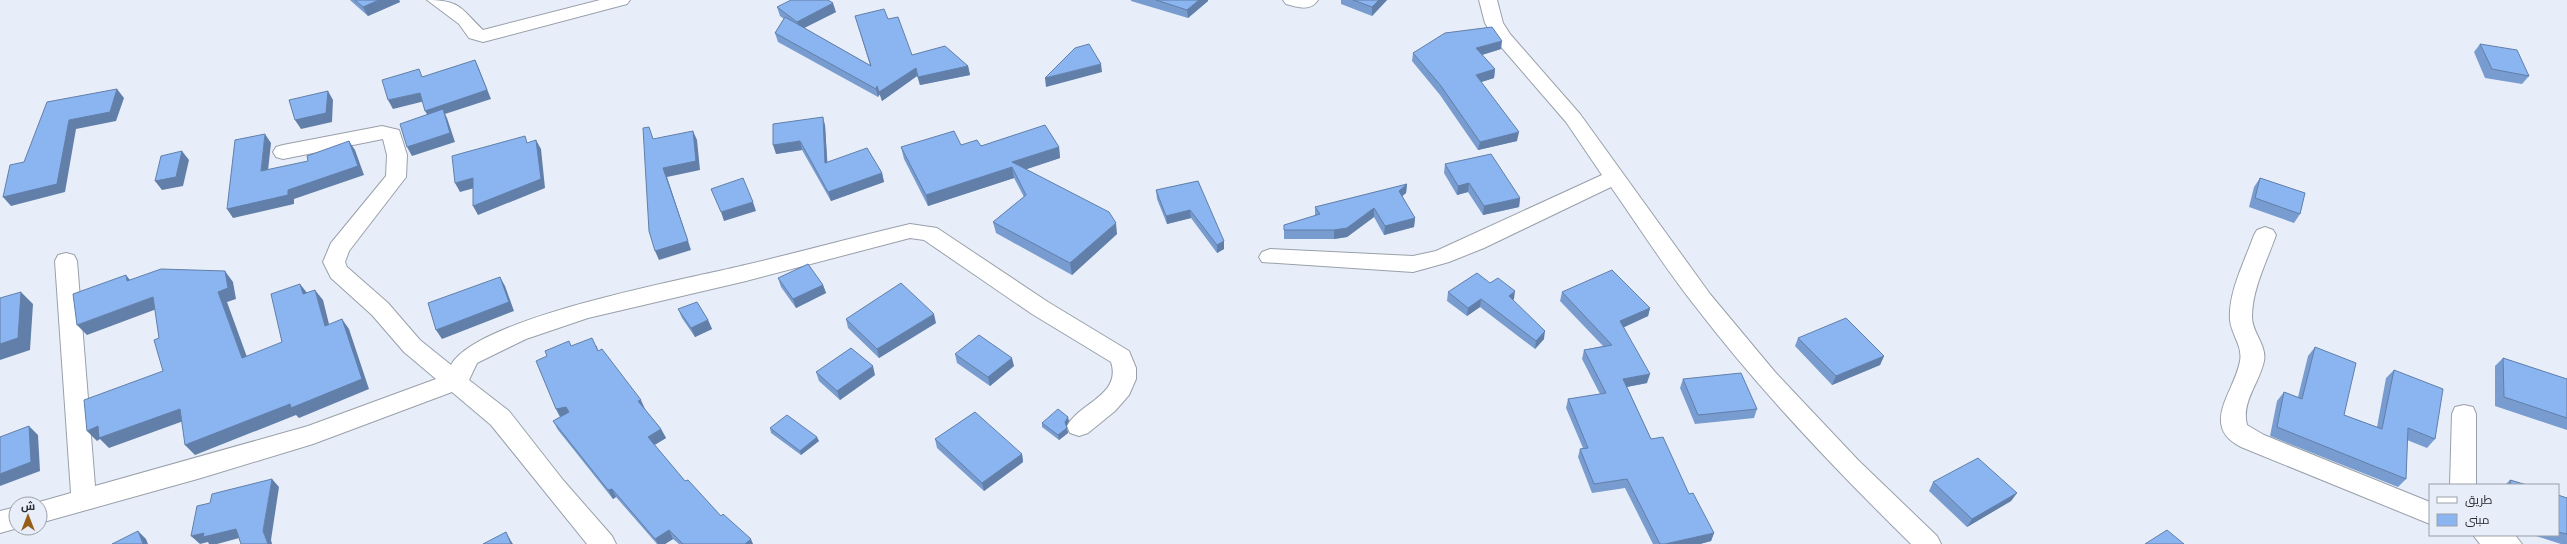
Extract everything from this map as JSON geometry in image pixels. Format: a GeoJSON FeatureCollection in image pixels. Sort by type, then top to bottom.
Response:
{"type":"FeatureCollection","features":[{"type":"Feature","properties":{"kind":"street"},"geometry":{"type":"LineString","coordinates":[[436,0],[465,20],[476,34],[483,36],[621,0]]}},
{"type":"Feature","properties":{"kind":"street"},"geometry":{"type":"LineString","coordinates":[[1292,0],[1306,4],[1309,0]]}},
{"type":"Feature","properties":{"kind":"street"},"geometry":{"type":"LineString","coordinates":[[1488,0],[1494,23],[1503,37],[1573,118],[1702,300],[1767,378],[1848,467],[1928,544]]}},
{"type":"Feature","properties":{"kind":"street"},"geometry":{"type":"LineString","coordinates":[[283,152],[382,132],[392,135],[397,154],[396,177],[339,248],[334,262],[339,272],[380,309],[412,346],[432,364],[457,381],[500,418],[554,487],[602,544]]}},
{"type":"Feature","properties":{"kind":"street"},"geometry":{"type":"LineString","coordinates":[[1270,257],[1412,264],[1441,257],[1476,243],[1615,178]]}},
{"type":"Feature","properties":{"kind":"street"},"geometry":{"type":"LineString","coordinates":[[457,381],[462,366],[469,356],[518,333],[584,310],[761,269],[910,231],[929,233],[1040,308],[1121,356],[1126,366],[1125,377],[1119,394],[1078,426]]}},
{"type":"Feature","properties":{"kind":"street"},"geometry":{"type":"LineString","coordinates":[[2265,235],[2244,302],[2242,318],[2244,332],[2253,349],[2252,362],[2232,415],[2236,429],[2244,436],[2269,448],[2429,513]]}},
{"type":"Feature","properties":{"kind":"street"},"geometry":{"type":"LineString","coordinates":[[66,261],[84,501]]}},
{"type":"Feature","properties":{"kind":"street"},"geometry":{"type":"LineString","coordinates":[[48,510],[84,501],[313,434],[457,381]]}},
{"type":"Feature","properties":{"kind":"street"},"geometry":{"type":"LineString","coordinates":[[2463,484],[2464,414]]}},
{"type":"Feature","properties":{"kind":"street"},"geometry":{"type":"LineString","coordinates":[[2489,536],[2509,544]]}},
{"type":"Feature","properties":{"kind":"building"},"geometry":{"type":"Polygon","coordinates":[[[355,0],[379,0],[363,7],[355,0]]]}},
{"type":"Feature","properties":{"kind":"building"},"geometry":{"type":"Polygon","coordinates":[[[791,0],[828,0],[833,3],[797,22],[777,7],[791,0]]]}},
{"type":"Feature","properties":{"kind":"building"},"geometry":{"type":"Polygon","coordinates":[[[1156,0],[1199,0],[1187,10],[1156,0]]]}},
{"type":"Feature","properties":{"kind":"building"},"geometry":{"type":"Polygon","coordinates":[[[1353,0],[1379,0],[1372,7],[1353,0]]]}},
{"type":"Feature","properties":{"kind":"building"},"geometry":{"type":"Polygon","coordinates":[[[884,9],[888,19],[898,17],[912,55],[945,46],[968,66],[918,77],[916,68],[879,92],[877,86],[876,89],[775,33],[785,17],[871,66],[855,16],[884,9]]]}},
{"type":"Feature","properties":{"kind":"building"},"geometry":{"type":"Polygon","coordinates":[[[1492,27],[1502,41],[1476,48],[1495,69],[1476,75],[1519,132],[1480,142],[1441,86],[1413,53],[1445,33],[1492,27]]]}},
{"type":"Feature","properties":{"kind":"building"},"geometry":{"type":"Polygon","coordinates":[[[1089,44],[1101,64],[1045,78],[1075,48],[1089,44]]]}},
{"type":"Feature","properties":{"kind":"building"},"geometry":{"type":"Polygon","coordinates":[[[2480,44],[2517,50],[2529,76],[2492,69],[2480,44]]]}},
{"type":"Feature","properties":{"kind":"building"},"geometry":{"type":"Polygon","coordinates":[[[475,60],[487,90],[425,111],[420,93],[388,100],[382,80],[419,69],[422,77],[475,60]]]}},
{"type":"Feature","properties":{"kind":"building"},"geometry":{"type":"Polygon","coordinates":[[[117,89],[110,112],[69,120],[57,184],[3,197],[10,165],[24,162],[47,102],[117,89]]]}},
{"type":"Feature","properties":{"kind":"building"},"geometry":{"type":"Polygon","coordinates":[[[328,91],[326,113],[295,120],[289,100],[328,91]]]}},
{"type":"Feature","properties":{"kind":"building"},"geometry":{"type":"Polygon","coordinates":[[[443,109],[450,133],[407,147],[400,124],[443,109]]]}},
{"type":"Feature","properties":{"kind":"building"},"geometry":{"type":"Polygon","coordinates":[[[823,117],[825,163],[867,148],[882,173],[828,192],[800,141],[773,145],[773,124],[823,117]]]}},
{"type":"Feature","properties":{"kind":"building"},"geometry":{"type":"Polygon","coordinates":[[[1045,125],[1059,147],[1012,162],[1109,212],[1116,223],[1070,263],[993,222],[1026,195],[1012,167],[926,195],[901,147],[954,131],[961,145],[977,140],[981,146],[1045,125]]]}},
{"type":"Feature","properties":{"kind":"building"},"geometry":{"type":"Polygon","coordinates":[[[649,127],[653,139],[693,131],[696,161],[663,168],[688,241],[655,251],[649,231],[643,128],[649,127]]]}},
{"type":"Feature","properties":{"kind":"building"},"geometry":{"type":"Polygon","coordinates":[[[265,134],[261,171],[308,161],[307,156],[349,141],[358,166],[288,190],[288,195],[227,209],[235,140],[265,134]]]}},
{"type":"Feature","properties":{"kind":"building"},"geometry":{"type":"Polygon","coordinates":[[[525,136],[527,143],[536,140],[541,179],[473,206],[473,178],[455,183],[452,156],[525,136]]]}},
{"type":"Feature","properties":{"kind":"building"},"geometry":{"type":"Polygon","coordinates":[[[182,151],[176,177],[155,181],[161,156],[182,151]]]}},
{"type":"Feature","properties":{"kind":"building"},"geometry":{"type":"Polygon","coordinates":[[[1491,154],[1520,198],[1484,206],[1469,183],[1458,186],[1445,164],[1491,154]]]}},
{"type":"Feature","properties":{"kind":"building"},"geometry":{"type":"Polygon","coordinates":[[[743,178],[753,202],[721,212],[711,189],[743,178]]]}},
{"type":"Feature","properties":{"kind":"building"},"geometry":{"type":"Polygon","coordinates":[[[2260,178],[2305,193],[2300,214],[2255,198],[2260,178]]]}},
{"type":"Feature","properties":{"kind":"building"},"geometry":{"type":"Polygon","coordinates":[[[1198,181],[1224,241],[1217,245],[1190,210],[1166,216],[1156,190],[1198,181]]]}},
{"type":"Feature","properties":{"kind":"building"},"geometry":{"type":"Polygon","coordinates":[[[1407,184],[1399,191],[1415,218],[1385,226],[1374,208],[1347,228],[1334,230],[1284,230],[1284,225],[1320,214],[1315,207],[1407,184]]]}},
{"type":"Feature","properties":{"kind":"building"},"geometry":{"type":"Polygon","coordinates":[[[808,264],[823,285],[793,299],[778,278],[808,264]]]}},
{"type":"Feature","properties":{"kind":"building"},"geometry":{"type":"Polygon","coordinates":[[[161,269],[225,271],[228,288],[218,292],[242,358],[282,342],[271,294],[300,284],[303,294],[315,290],[325,326],[342,319],[362,379],[291,408],[290,404],[185,445],[180,409],[99,438],[98,426],[87,431],[84,400],[163,371],[154,340],[159,338],[153,297],[77,325],[73,294],[126,275],[127,281],[161,269]]]}},
{"type":"Feature","properties":{"kind":"building"},"geometry":{"type":"Polygon","coordinates":[[[1612,270],[1650,308],[1620,321],[1650,374],[1623,379],[1651,439],[1663,437],[1689,494],[1693,493],[1714,533],[1660,544],[1627,479],[1594,484],[1580,449],[1588,448],[1568,399],[1606,393],[1584,350],[1612,345],[1562,292],[1612,270]]]}},
{"type":"Feature","properties":{"kind":"building"},"geometry":{"type":"Polygon","coordinates":[[[1477,273],[1490,283],[1498,278],[1515,291],[1509,296],[1545,331],[1536,341],[1481,299],[1468,308],[1448,292],[1477,273]]]}},
{"type":"Feature","properties":{"kind":"building"},"geometry":{"type":"Polygon","coordinates":[[[500,277],[509,302],[436,330],[428,303],[500,277]]]}},
{"type":"Feature","properties":{"kind":"building"},"geometry":{"type":"Polygon","coordinates":[[[901,283],[934,314],[877,349],[846,319],[901,283]]]}},
{"type":"Feature","properties":{"kind":"building"},"geometry":{"type":"Polygon","coordinates":[[[21,292],[18,338],[0,344],[0,298],[21,292]]]}},
{"type":"Feature","properties":{"kind":"building"},"geometry":{"type":"Polygon","coordinates":[[[697,302],[708,320],[691,328],[678,309],[697,302]]]}},
{"type":"Feature","properties":{"kind":"building"},"geometry":{"type":"Polygon","coordinates":[[[1846,318],[1884,356],[1836,376],[1798,338],[1846,318]]]}},
{"type":"Feature","properties":{"kind":"building"},"geometry":{"type":"Polygon","coordinates":[[[979,335],[1012,358],[988,377],[955,354],[979,335]]]}},
{"type":"Feature","properties":{"kind":"building"},"geometry":{"type":"Polygon","coordinates":[[[592,338],[598,351],[602,349],[641,400],[638,401],[661,429],[648,437],[685,481],[688,480],[721,516],[723,514],[751,539],[745,544],[683,544],[669,530],[655,539],[612,489],[608,490],[553,421],[569,412],[566,407],[556,409],[536,361],[547,356],[545,351],[569,341],[571,346],[592,338]]]}},
{"type":"Feature","properties":{"kind":"building"},"geometry":{"type":"Polygon","coordinates":[[[2315,347],[2356,363],[2344,415],[2382,429],[2394,370],[2443,389],[2435,439],[2408,428],[2406,479],[2277,427],[2284,392],[2302,399],[2315,347]]]}},
{"type":"Feature","properties":{"kind":"building"},"geometry":{"type":"Polygon","coordinates":[[[851,348],[873,366],[837,391],[816,372],[851,348]]]}},
{"type":"Feature","properties":{"kind":"building"},"geometry":{"type":"Polygon","coordinates":[[[2503,358],[2567,379],[2567,418],[2504,397],[2503,358]]]}},
{"type":"Feature","properties":{"kind":"building"},"geometry":{"type":"Polygon","coordinates":[[[1741,373],[1757,409],[1698,415],[1683,379],[1741,373]]]}},
{"type":"Feature","properties":{"kind":"building"},"geometry":{"type":"Polygon","coordinates":[[[1058,409],[1068,417],[1065,422],[1067,428],[1058,435],[1042,423],[1058,409]]]}},
{"type":"Feature","properties":{"kind":"building"},"geometry":{"type":"Polygon","coordinates":[[[975,412],[1022,454],[982,483],[935,439],[975,412]]]}},
{"type":"Feature","properties":{"kind":"building"},"geometry":{"type":"Polygon","coordinates":[[[787,415],[817,437],[800,451],[770,428],[787,415]]]}},
{"type":"Feature","properties":{"kind":"building"},"geometry":{"type":"Polygon","coordinates":[[[29,426],[31,462],[0,474],[0,437],[29,426]]]}},
{"type":"Feature","properties":{"kind":"building"},"geometry":{"type":"Polygon","coordinates":[[[1978,458],[2017,493],[1972,519],[1933,482],[1978,458]]]}},
{"type":"Feature","properties":{"kind":"building"},"geometry":{"type":"Polygon","coordinates":[[[272,479],[263,531],[268,544],[241,544],[236,529],[203,537],[204,533],[191,536],[197,506],[210,503],[212,494],[272,479]]]}},
{"type":"Feature","properties":{"kind":"building"},"geometry":{"type":"Polygon","coordinates":[[[2510,480],[2524,484],[2511,484],[2510,480]]]}},
{"type":"Feature","properties":{"kind":"building"},"geometry":{"type":"Polygon","coordinates":[[[2559,495],[2567,498],[2567,534],[2559,532],[2559,495]]]}},
{"type":"Feature","properties":{"kind":"building"},"geometry":{"type":"Polygon","coordinates":[[[2167,530],[2184,544],[2145,544],[2167,530]]]}},
{"type":"Feature","properties":{"kind":"building"},"geometry":{"type":"Polygon","coordinates":[[[138,531],[143,544],[112,544],[138,531]]]}},
{"type":"Feature","properties":{"kind":"building"},"geometry":{"type":"Polygon","coordinates":[[[506,532],[511,544],[483,544],[506,532]]]}}]}
